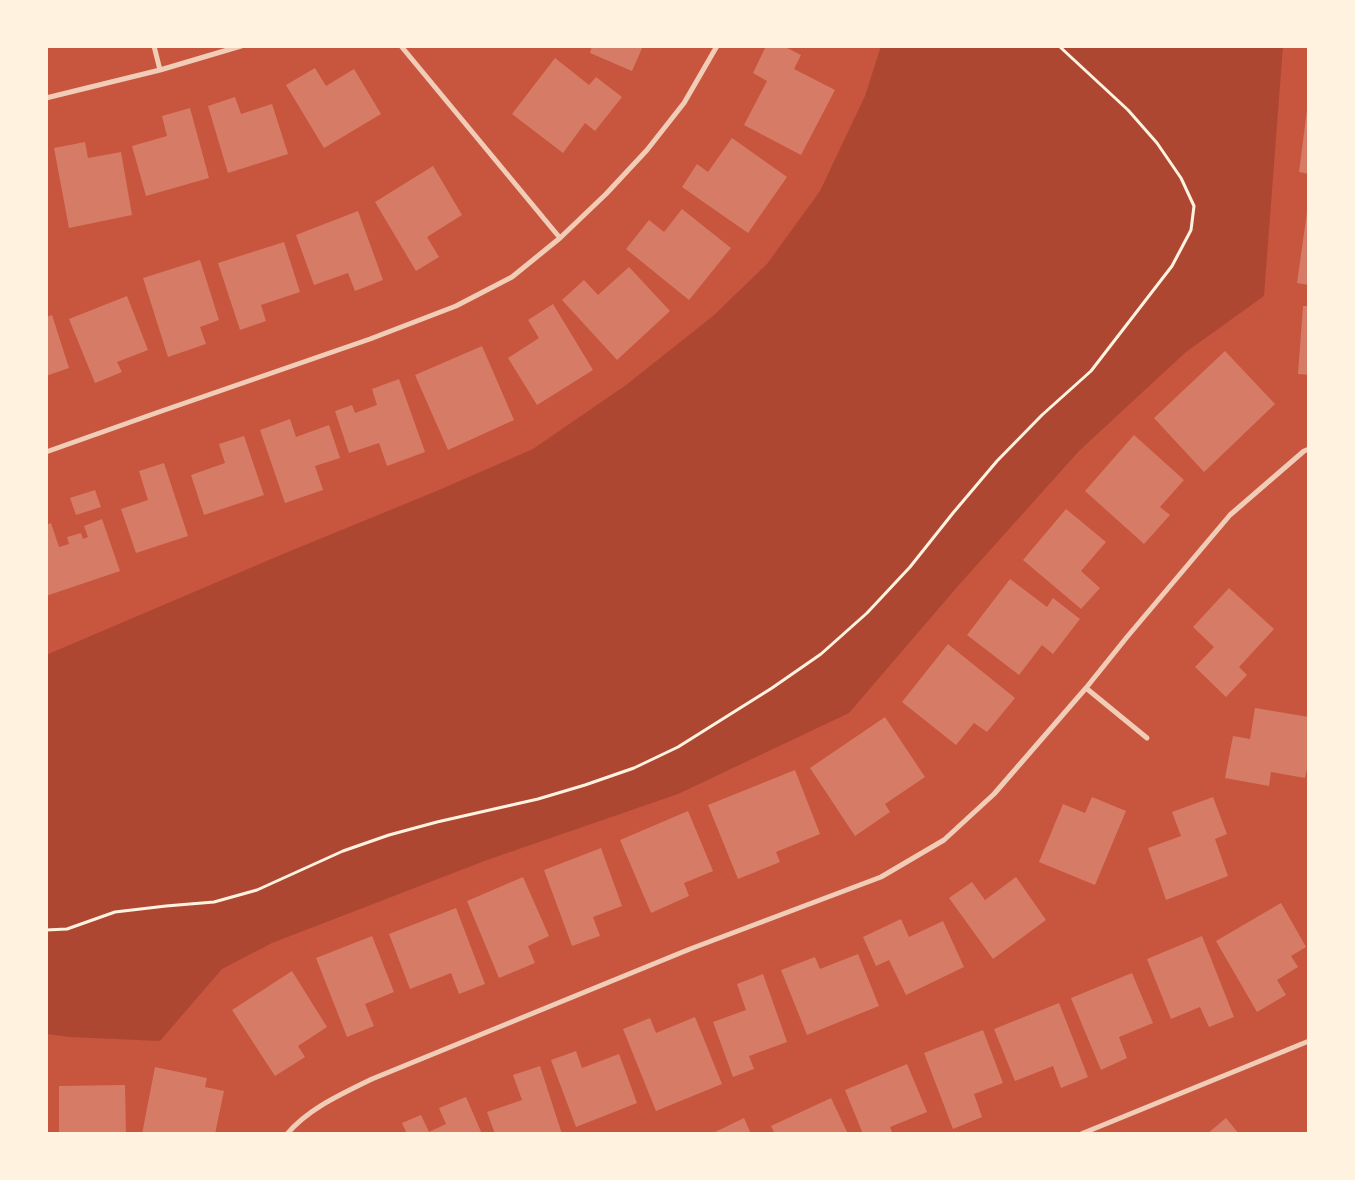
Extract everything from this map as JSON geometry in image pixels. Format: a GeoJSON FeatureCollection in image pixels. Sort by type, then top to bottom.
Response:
{"type":"FeatureCollection","features":[{"type":"Feature","properties":{"kind":"street"},"geometry":{"type":"LineString","coordinates":[[154,46],[160,70]]}},
{"type":"Feature","properties":{"kind":"street"},"geometry":{"type":"LineString","coordinates":[[46,98],[160,70],[241,46]]}},
{"type":"Feature","properties":{"kind":"street"},"geometry":{"type":"LineString","coordinates":[[401,46],[560,238]]}},
{"type":"Feature","properties":{"kind":"street"},"geometry":{"type":"LineString","coordinates":[[46,452],[370,339],[456,306],[512,277],[560,238],[606,194],[647,150],[684,103],[717,46]]}},
{"type":"Feature","properties":{"kind":"street"},"geometry":{"type":"LineString","coordinates":[[287,1134],[293,1126],[324,1104],[372,1079],[690,950],[881,877],[944,840],[994,794],[1086,688],[1127,636],[1230,515],[1304,451],[1309,449]]}},
{"type":"Feature","properties":{"kind":"street"},"geometry":{"type":"LineString","coordinates":[[1086,688],[1147,738]]}},
{"type":"Feature","properties":{"kind":"street"},"geometry":{"type":"LineString","coordinates":[[1081,1134],[1094,1132],[1167,1098],[1309,1041]]}},
{"type":"Feature","properties":{"kind":"path"},"geometry":{"type":"LineString","coordinates":[[46,930],[67,929],[114,912],[214,902],[257,890],[343,851],[389,835],[538,799],[634,768],[678,747],[772,688],[821,654],[867,613],[904,574],[997,461],[1042,415],[1091,371],[1172,266],[1191,230],[1194,206],[1181,178],[1157,143],[1128,110],[1059,46]]}},
{"type":"Feature","properties":{"kind":"shaded area"},"geometry":{"type":"Polygon","coordinates":[[[881,46],[1283,46],[1264,296],[1186,352],[1079,451],[958,586],[849,713],[678,794],[487,860],[272,943],[222,969],[160,1041],[70,1037],[46,1034],[46,655],[533,449],[626,385],[713,316],[767,264],[820,191],[865,96],[881,46]]]}},
{"type":"Feature","properties":{"kind":"building"},"geometry":{"type":"Polygon","coordinates":[[[592,46],[643,46],[632,71],[590,53],[592,46]]]}},
{"type":"Feature","properties":{"kind":"building"},"geometry":{"type":"Polygon","coordinates":[[[766,46],[783,46],[801,55],[794,69],[835,90],[801,155],[744,125],[767,81],[753,73],[766,46]]]}},
{"type":"Feature","properties":{"kind":"building"},"geometry":{"type":"Polygon","coordinates":[[[555,58],[589,85],[596,77],[622,97],[595,131],[585,123],[563,153],[512,114],[555,58]]]}},
{"type":"Feature","properties":{"kind":"building"},"geometry":{"type":"Polygon","coordinates":[[[315,68],[326,86],[354,69],[381,114],[324,148],[286,85],[315,68]]]}},
{"type":"Feature","properties":{"kind":"building"},"geometry":{"type":"Polygon","coordinates":[[[235,97],[241,114],[272,104],[288,154],[228,173],[208,106],[235,97]]]}},
{"type":"Feature","properties":{"kind":"building"},"geometry":{"type":"Polygon","coordinates":[[[1309,102],[1309,174],[1299,172],[1309,102]]]}},
{"type":"Feature","properties":{"kind":"building"},"geometry":{"type":"Polygon","coordinates":[[[190,108],[209,178],[146,196],[132,146],[167,136],[162,116],[190,108]]]}},
{"type":"Feature","properties":{"kind":"building"},"geometry":{"type":"Polygon","coordinates":[[[732,138],[787,177],[748,233],[682,187],[697,164],[708,172],[732,138]]]}},
{"type":"Feature","properties":{"kind":"building"},"geometry":{"type":"Polygon","coordinates":[[[85,142],[88,158],[121,152],[132,215],[69,228],[54,148],[85,142]]]}},
{"type":"Feature","properties":{"kind":"building"},"geometry":{"type":"Polygon","coordinates":[[[433,166],[462,215],[427,237],[439,257],[416,271],[375,202],[433,166]]]}},
{"type":"Feature","properties":{"kind":"building"},"geometry":{"type":"Polygon","coordinates":[[[1309,205],[1309,285],[1297,283],[1309,205]]]}},
{"type":"Feature","properties":{"kind":"building"},"geometry":{"type":"Polygon","coordinates":[[[682,209],[731,248],[689,300],[626,249],[649,220],[664,232],[682,209]]]}},
{"type":"Feature","properties":{"kind":"building"},"geometry":{"type":"Polygon","coordinates":[[[358,211],[383,280],[355,291],[348,273],[314,285],[296,235],[358,211]]]}},
{"type":"Feature","properties":{"kind":"building"},"geometry":{"type":"Polygon","coordinates":[[[284,242],[300,292],[261,305],[266,321],[240,330],[218,263],[284,242]]]}},
{"type":"Feature","properties":{"kind":"building"},"geometry":{"type":"Polygon","coordinates":[[[200,260],[219,320],[200,327],[206,344],[168,357],[143,278],[200,260]]]}},
{"type":"Feature","properties":{"kind":"building"},"geometry":{"type":"Polygon","coordinates":[[[629,267],[670,311],[617,360],[562,300],[584,280],[598,295],[629,267]]]}},
{"type":"Feature","properties":{"kind":"building"},"geometry":{"type":"Polygon","coordinates":[[[127,296],[148,350],[117,362],[122,372],[95,383],[69,319],[127,296]]]}},
{"type":"Feature","properties":{"kind":"building"},"geometry":{"type":"Polygon","coordinates":[[[553,304],[593,370],[537,405],[508,358],[539,338],[528,320],[553,304]]]}},
{"type":"Feature","properties":{"kind":"building"},"geometry":{"type":"Polygon","coordinates":[[[1303,306],[1309,306],[1309,375],[1298,374],[1303,306]]]}},
{"type":"Feature","properties":{"kind":"building"},"geometry":{"type":"Polygon","coordinates":[[[52,315],[69,368],[46,376],[46,317],[52,315]]]}},
{"type":"Feature","properties":{"kind":"building"},"geometry":{"type":"Polygon","coordinates":[[[482,346],[514,420],[448,450],[415,375],[482,346]]]}},
{"type":"Feature","properties":{"kind":"building"},"geometry":{"type":"Polygon","coordinates":[[[1225,351],[1275,404],[1204,472],[1154,418],[1225,351]]]}},
{"type":"Feature","properties":{"kind":"building"},"geometry":{"type":"Polygon","coordinates":[[[399,379],[425,452],[387,466],[379,443],[349,453],[335,411],[352,405],[355,413],[377,405],[372,389],[399,379]]]}},
{"type":"Feature","properties":{"kind":"building"},"geometry":{"type":"Polygon","coordinates":[[[290,419],[296,437],[329,425],[340,458],[315,466],[323,490],[285,503],[260,430],[290,419]]]}},
{"type":"Feature","properties":{"kind":"building"},"geometry":{"type":"Polygon","coordinates":[[[1134,435],[1184,480],[1160,507],[1170,515],[1144,544],[1085,491],[1134,435]]]}},
{"type":"Feature","properties":{"kind":"building"},"geometry":{"type":"Polygon","coordinates":[[[244,436],[264,495],[204,515],[191,475],[225,463],[219,444],[244,436]]]}},
{"type":"Feature","properties":{"kind":"building"},"geometry":{"type":"Polygon","coordinates":[[[164,463],[188,536],[136,553],[121,509],[148,500],[139,471],[164,463]]]}},
{"type":"Feature","properties":{"kind":"building"},"geometry":{"type":"Polygon","coordinates":[[[95,490],[101,507],[76,515],[70,498],[95,490]]]}},
{"type":"Feature","properties":{"kind":"building"},"geometry":{"type":"Polygon","coordinates":[[[1066,509],[1106,542],[1081,571],[1100,588],[1081,609],[1023,560],[1066,509]]]}},
{"type":"Feature","properties":{"kind":"building"},"geometry":{"type":"Polygon","coordinates":[[[102,519],[120,571],[46,596],[46,525],[51,523],[59,547],[69,544],[67,537],[81,533],[83,539],[88,537],[84,526],[102,519]]]}},
{"type":"Feature","properties":{"kind":"building"},"geometry":{"type":"Polygon","coordinates":[[[1010,579],[1047,607],[1053,598],[1080,619],[1053,654],[1042,645],[1019,675],[967,635],[1010,579]]]}},
{"type":"Feature","properties":{"kind":"building"},"geometry":{"type":"Polygon","coordinates":[[[1229,588],[1274,629],[1239,667],[1247,675],[1226,697],[1195,667],[1214,647],[1193,627],[1229,588]]]}},
{"type":"Feature","properties":{"kind":"building"},"geometry":{"type":"Polygon","coordinates":[[[948,644],[1015,698],[987,732],[974,723],[956,745],[902,702],[948,644]]]}},
{"type":"Feature","properties":{"kind":"building"},"geometry":{"type":"Polygon","coordinates":[[[1255,708],[1309,717],[1309,760],[1305,778],[1271,772],[1269,786],[1225,778],[1233,736],[1250,739],[1255,708]]]}},
{"type":"Feature","properties":{"kind":"building"},"geometry":{"type":"Polygon","coordinates":[[[885,717],[925,777],[885,804],[890,812],[855,836],[810,768],[885,717]]]}},
{"type":"Feature","properties":{"kind":"building"},"geometry":{"type":"Polygon","coordinates":[[[795,770],[820,834],[776,852],[780,862],[738,879],[708,805],[795,770]]]}},
{"type":"Feature","properties":{"kind":"building"},"geometry":{"type":"Polygon","coordinates":[[[1092,797],[1126,811],[1095,885],[1039,862],[1063,804],[1085,813],[1092,797]]]}},
{"type":"Feature","properties":{"kind":"building"},"geometry":{"type":"Polygon","coordinates":[[[1213,797],[1227,834],[1215,839],[1228,876],[1166,900],[1148,848],[1181,836],[1172,812],[1213,797]]]}},
{"type":"Feature","properties":{"kind":"building"},"geometry":{"type":"Polygon","coordinates":[[[688,811],[713,871],[684,883],[689,896],[651,913],[620,840],[688,811]]]}},
{"type":"Feature","properties":{"kind":"building"},"geometry":{"type":"Polygon","coordinates":[[[601,848],[622,906],[593,917],[600,936],[572,946],[544,870],[601,848]]]}},
{"type":"Feature","properties":{"kind":"building"},"geometry":{"type":"Polygon","coordinates":[[[523,877],[549,936],[528,946],[535,963],[499,978],[467,901],[523,877]]]}},
{"type":"Feature","properties":{"kind":"building"},"geometry":{"type":"Polygon","coordinates":[[[1016,877],[1046,920],[993,959],[949,898],[972,882],[985,900],[1016,877]]]}},
{"type":"Feature","properties":{"kind":"building"},"geometry":{"type":"Polygon","coordinates":[[[1281,903],[1306,947],[1291,956],[1298,967],[1277,980],[1286,995],[1257,1012],[1216,941],[1281,903]]]}},
{"type":"Feature","properties":{"kind":"building"},"geometry":{"type":"Polygon","coordinates":[[[456,908],[485,984],[459,994],[451,973],[410,989],[389,934],[456,908]]]}},
{"type":"Feature","properties":{"kind":"building"},"geometry":{"type":"Polygon","coordinates":[[[901,919],[909,937],[943,921],[964,967],[906,995],[889,960],[876,966],[863,937],[901,919]]]}},
{"type":"Feature","properties":{"kind":"building"},"geometry":{"type":"Polygon","coordinates":[[[372,936],[394,992],[365,1004],[374,1026],[347,1037],[316,958],[372,936]]]}},
{"type":"Feature","properties":{"kind":"building"},"geometry":{"type":"Polygon","coordinates":[[[1202,936],[1234,1017],[1209,1027],[1200,1007],[1171,1019],[1147,959],[1202,936]]]}},
{"type":"Feature","properties":{"kind":"building"},"geometry":{"type":"Polygon","coordinates":[[[858,954],[879,1006],[807,1035],[781,970],[815,957],[820,969],[858,954]]]}},
{"type":"Feature","properties":{"kind":"building"},"geometry":{"type":"Polygon","coordinates":[[[292,971],[327,1027],[298,1046],[305,1057],[275,1076],[232,1010],[292,971]]]}},
{"type":"Feature","properties":{"kind":"building"},"geometry":{"type":"Polygon","coordinates":[[[1132,973],[1153,1023],[1119,1037],[1127,1058],[1101,1070],[1071,998],[1132,973]]]}},
{"type":"Feature","properties":{"kind":"building"},"geometry":{"type":"Polygon","coordinates":[[[763,974],[787,1042],[749,1056],[754,1069],[733,1077],[713,1022],[746,1010],[737,984],[763,974]]]}},
{"type":"Feature","properties":{"kind":"building"},"geometry":{"type":"Polygon","coordinates":[[[1059,1003],[1088,1077],[1061,1088],[1053,1066],[1015,1081],[994,1029],[1059,1003]]]}},
{"type":"Feature","properties":{"kind":"building"},"geometry":{"type":"Polygon","coordinates":[[[695,1017],[722,1084],[656,1111],[623,1029],[650,1018],[656,1033],[695,1017]]]}},
{"type":"Feature","properties":{"kind":"building"},"geometry":{"type":"Polygon","coordinates":[[[983,1030],[1003,1083],[974,1094],[982,1117],[953,1129],[924,1053],[983,1030]]]}},
{"type":"Feature","properties":{"kind":"building"},"geometry":{"type":"Polygon","coordinates":[[[576,1051],[582,1068],[619,1054],[637,1103],[576,1127],[551,1060],[576,1051]]]}},
{"type":"Feature","properties":{"kind":"building"},"geometry":{"type":"Polygon","coordinates":[[[907,1064],[927,1112],[890,1127],[893,1134],[863,1134],[845,1090],[907,1064]]]}},
{"type":"Feature","properties":{"kind":"building"},"geometry":{"type":"Polygon","coordinates":[[[540,1066],[562,1134],[495,1134],[487,1112],[522,1100],[513,1075],[540,1066]]]}},
{"type":"Feature","properties":{"kind":"building"},"geometry":{"type":"Polygon","coordinates":[[[155,1067],[207,1078],[205,1087],[224,1091],[215,1134],[142,1134],[155,1067]]]}},
{"type":"Feature","properties":{"kind":"building"},"geometry":{"type":"Polygon","coordinates":[[[125,1085],[126,1134],[59,1134],[59,1086],[125,1085]]]}},
{"type":"Feature","properties":{"kind":"building"},"geometry":{"type":"Polygon","coordinates":[[[466,1097],[482,1134],[407,1134],[402,1123],[421,1115],[429,1132],[446,1124],[439,1108],[466,1097]]]}},
{"type":"Feature","properties":{"kind":"building"},"geometry":{"type":"Polygon","coordinates":[[[831,1098],[848,1134],[775,1134],[771,1126],[831,1098]]]}},
{"type":"Feature","properties":{"kind":"building"},"geometry":{"type":"Polygon","coordinates":[[[744,1118],[751,1134],[711,1134],[744,1118]]]}},
{"type":"Feature","properties":{"kind":"building"},"geometry":{"type":"Polygon","coordinates":[[[1226,1118],[1239,1134],[1207,1134],[1226,1118]]]}}]}
